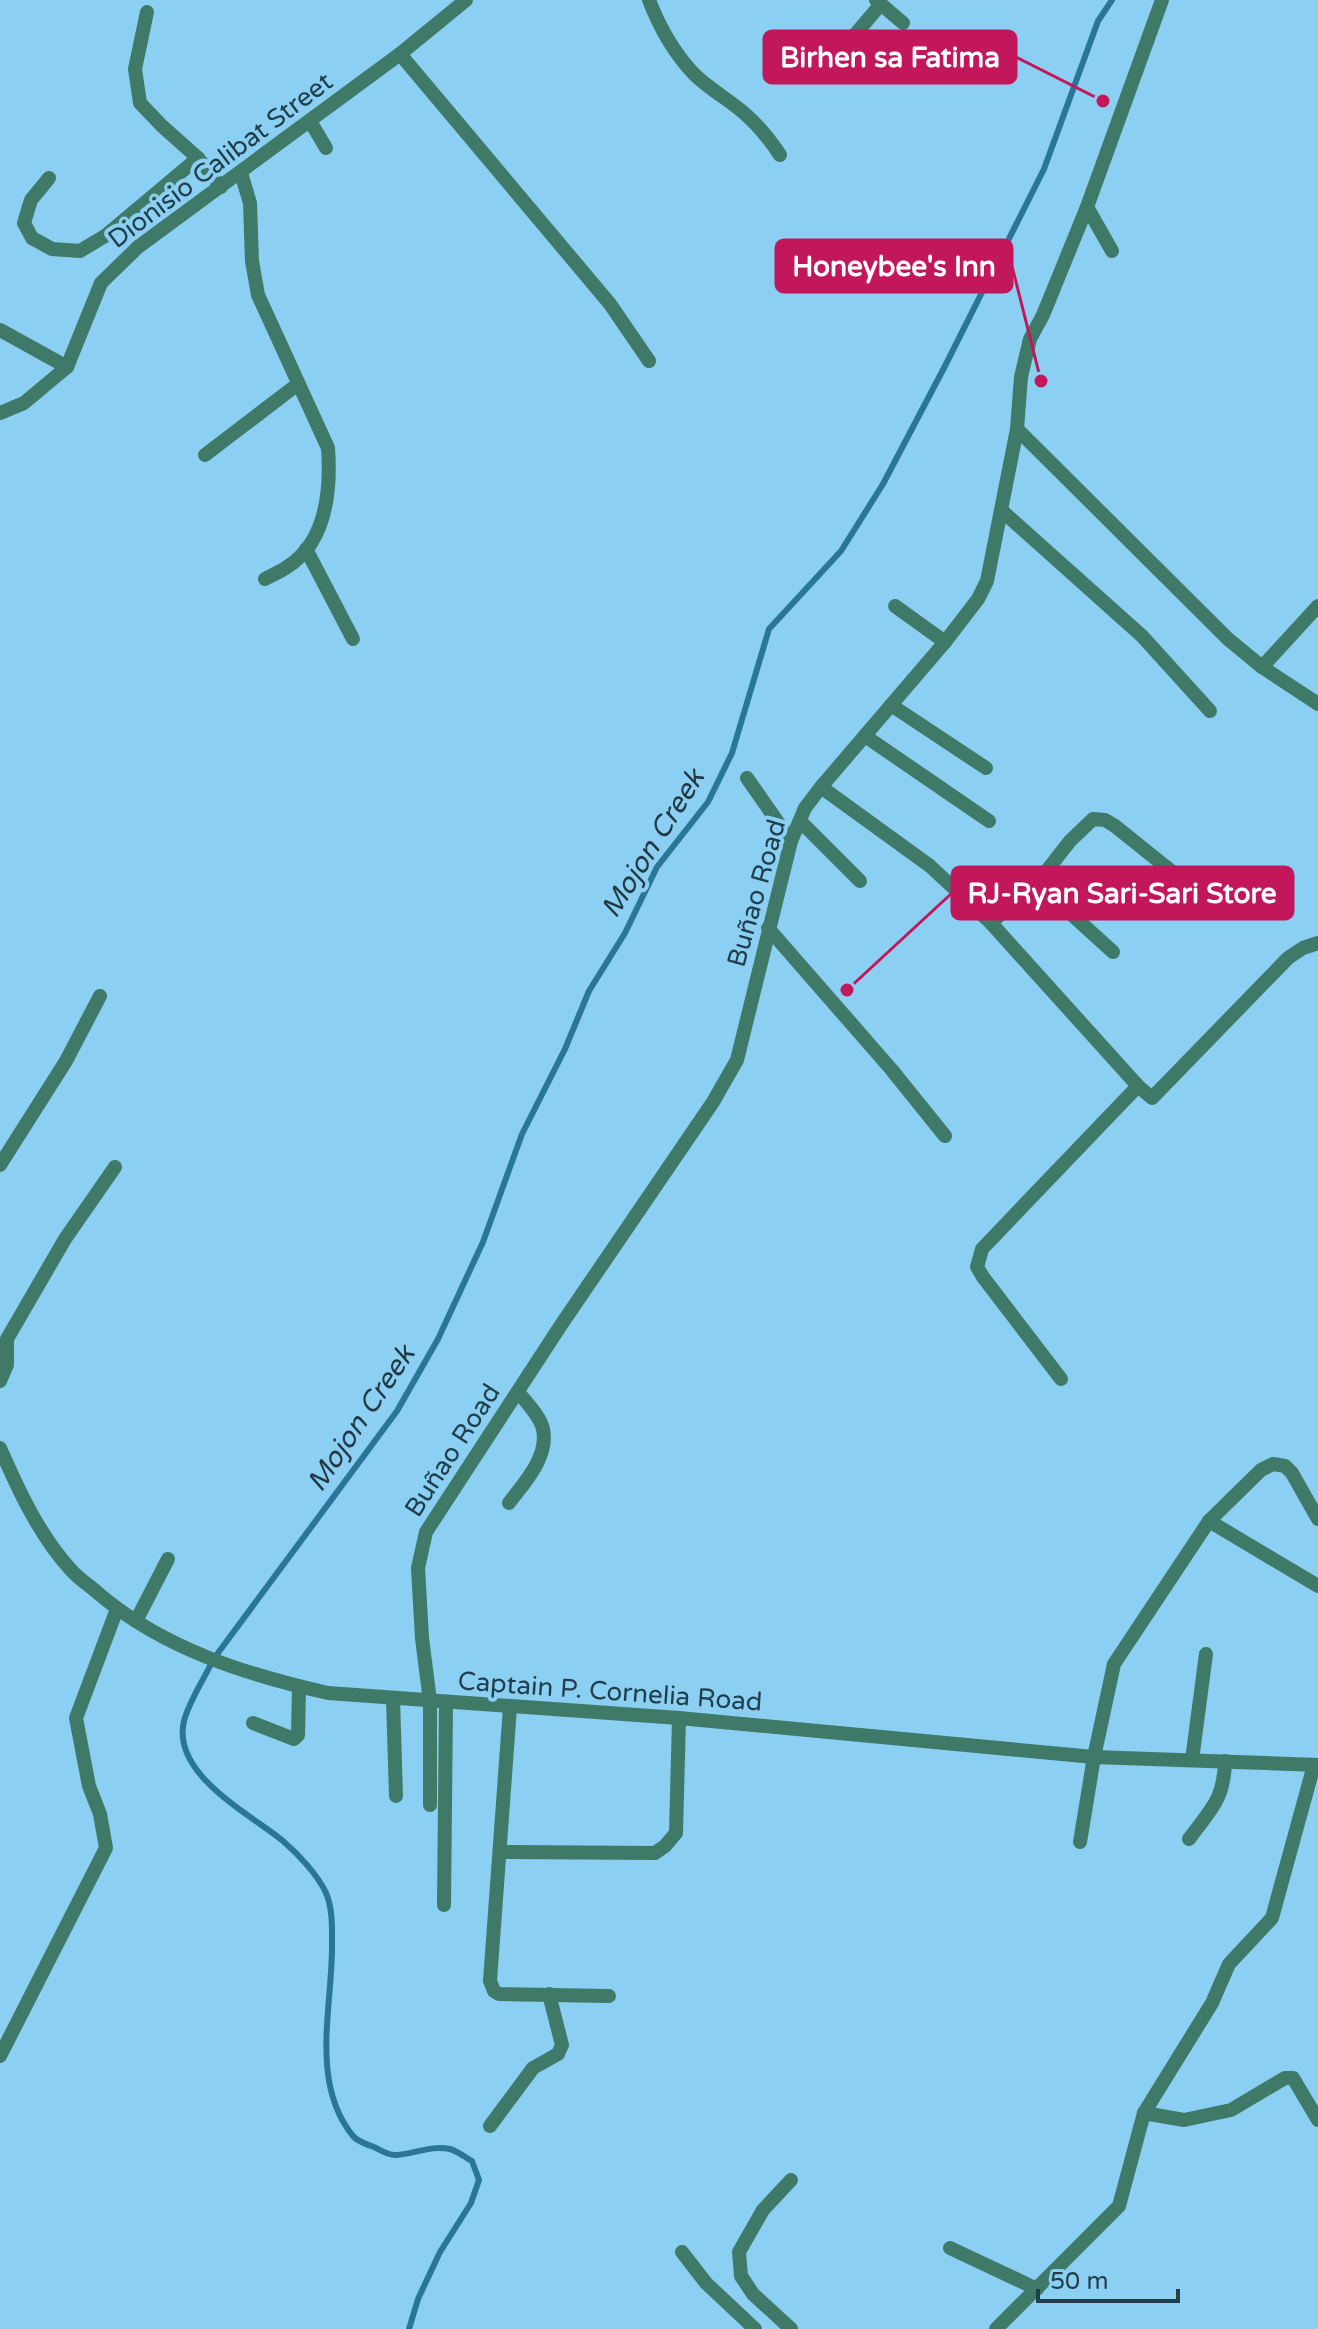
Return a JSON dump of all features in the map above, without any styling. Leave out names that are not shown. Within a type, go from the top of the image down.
[{"type":"street","name":"Dionisio Calibat Street","points":[[0,413],[24,403],[67,367],[101,283],[138,247],[400,54],[466,0]]},
{"type":"street","points":[[649,0],[656,18],[694,74],[742,111],[768,137],[780,155]]},
{"type":"street","name":"Buñao Road","points":[[430,1805],[430,1701],[418,1568],[426,1532],[713,1102],[737,1060],[791,841],[805,808],[945,642],[978,599],[987,581],[1017,429],[1021,377],[1030,339],[1043,315],[1087,207],[1162,0]]},
{"type":"street","points":[[853,37],[878,2],[903,23]]},
{"type":"street","points":[[147,12],[135,69],[140,103],[198,158],[221,187]]},
{"type":"street","points":[[400,54],[610,304],[649,361]]},
{"type":"street","points":[[310,121],[326,148]]},
{"type":"street","points":[[49,178],[31,200],[24,223],[32,238],[52,249],[80,251],[105,236],[198,158]]},
{"type":"street","points":[[241,173],[250,203],[252,261],[258,295],[328,448],[324,517],[306,549],[290,566],[265,579]]},
{"type":"street","points":[[1087,207],[1112,251]]},
{"type":"street","points":[[0,330],[67,367]]},
{"type":"street","points":[[205,455],[298,384]]},
{"type":"street","points":[[1017,429],[1228,639],[1262,667],[1318,704]]},
{"type":"street","points":[[1001,510],[1142,636],[1210,711]]},
{"type":"street","points":[[306,549],[353,639]]},
{"type":"street","points":[[895,606],[945,642]]},
{"type":"street","points":[[1262,667],[1318,606]]},
{"type":"street","points":[[891,705],[986,768]]},
{"type":"street","points":[[865,736],[989,821]]},
{"type":"street","points":[[747,778],[791,841]]},
{"type":"street","points":[[821,787],[930,866],[991,923],[1152,1098],[1288,958],[1318,943]]},
{"type":"street","points":[[991,923],[1036,882],[1093,819],[1105,820],[1115,826],[1176,875]]},
{"type":"street","points":[[800,821],[860,881]]},
{"type":"street","points":[[1036,882],[1113,952]]},
{"type":"street","points":[[768,928],[945,1136]]},
{"type":"street","points":[[0,1165],[66,1061],[100,996]]},
{"type":"street","points":[[1061,1379],[977,1267],[982,1249],[1138,1086]]},
{"type":"street","points":[[0,1381],[7,1365],[7,1339],[65,1239],[115,1167]]},
{"type":"street","points":[[509,1503],[539,1459],[543,1442],[543,1428],[538,1418],[518,1392]]},
{"type":"street","name":"Captain P. Cornelia Road","points":[[0,1448],[20,1493],[50,1544],[73,1572],[117,1609],[214,1661],[299,1687],[328,1693],[679,1718],[1094,1757],[1316,1765]]},
{"type":"street","points":[[1080,1842],[1114,1664],[1209,1521],[1261,1470],[1273,1464],[1285,1466],[1292,1473],[1318,1519]]},
{"type":"street","points":[[1209,1521],[1318,1586]]},
{"type":"street","points":[[136,1621],[168,1559]]},
{"type":"street","points":[[0,2056],[106,1848],[100,1814],[89,1786],[76,1718],[117,1609]]},
{"type":"street","points":[[1192,1760],[1206,1654]]},
{"type":"street","points":[[253,1723],[294,1739],[298,1735],[299,1687]]},
{"type":"street","points":[[393,1698],[396,1796]]},
{"type":"street","points":[[444,1905],[446,1702]]},
{"type":"street","points":[[510,1707],[491,1987],[499,1994],[609,1996]]},
{"type":"street","points":[[500,1852],[655,1853],[665,1846],[676,1833],[679,1718]]},
{"type":"street","points":[[1189,1839],[1221,1795],[1225,1784],[1225,1761]]},
{"type":"street","points":[[996,2329],[1119,2206],[1144,2113],[1212,2003],[1229,1964],[1272,1918],[1316,1765]]},
{"type":"street","points":[[490,2126],[533,2068],[558,2054],[562,2045],[549,1994]]},
{"type":"street","points":[[1144,2113],[1184,2120],[1231,2110],[1285,2078],[1293,2078],[1318,2120]]},
{"type":"street","points":[[791,2180],[763,2210],[739,2252],[741,2276],[753,2294],[791,2329]]},
{"type":"street","points":[[950,2248],[1037,2289]]},
{"type":"street","points":[[682,2252],[706,2283],[755,2329]]},
{"type":"waterway","name":"Mojon Creek","points":[[218,1653],[397,1411],[438,1339],[483,1242],[522,1134],[565,1049],[589,991],[625,933],[657,867],[708,802],[732,753],[769,629],[841,551],[883,484],[1044,169],[1098,21],[1112,0]]},
{"type":"waterway","name":"Mojon Creek","points":[[210,1666],[184,1721],[183,1740],[189,1758],[216,1791],[295,1852],[318,1879],[328,1899],[332,1947],[327,2069],[340,2115],[355,2138],[388,2154],[436,2148],[455,2151],[472,2161],[479,2180],[471,2203],[440,2252],[418,2299],[409,2329]]},
{"type":"place","name":"Birhen sa Fatima","points":[[1103,101]]},
{"type":"place","name":"Honeybee's Inn","points":[[1041,381]]},
{"type":"place","name":"RJ-Ryan Sari-Sari Store","points":[[847,990]]}]
